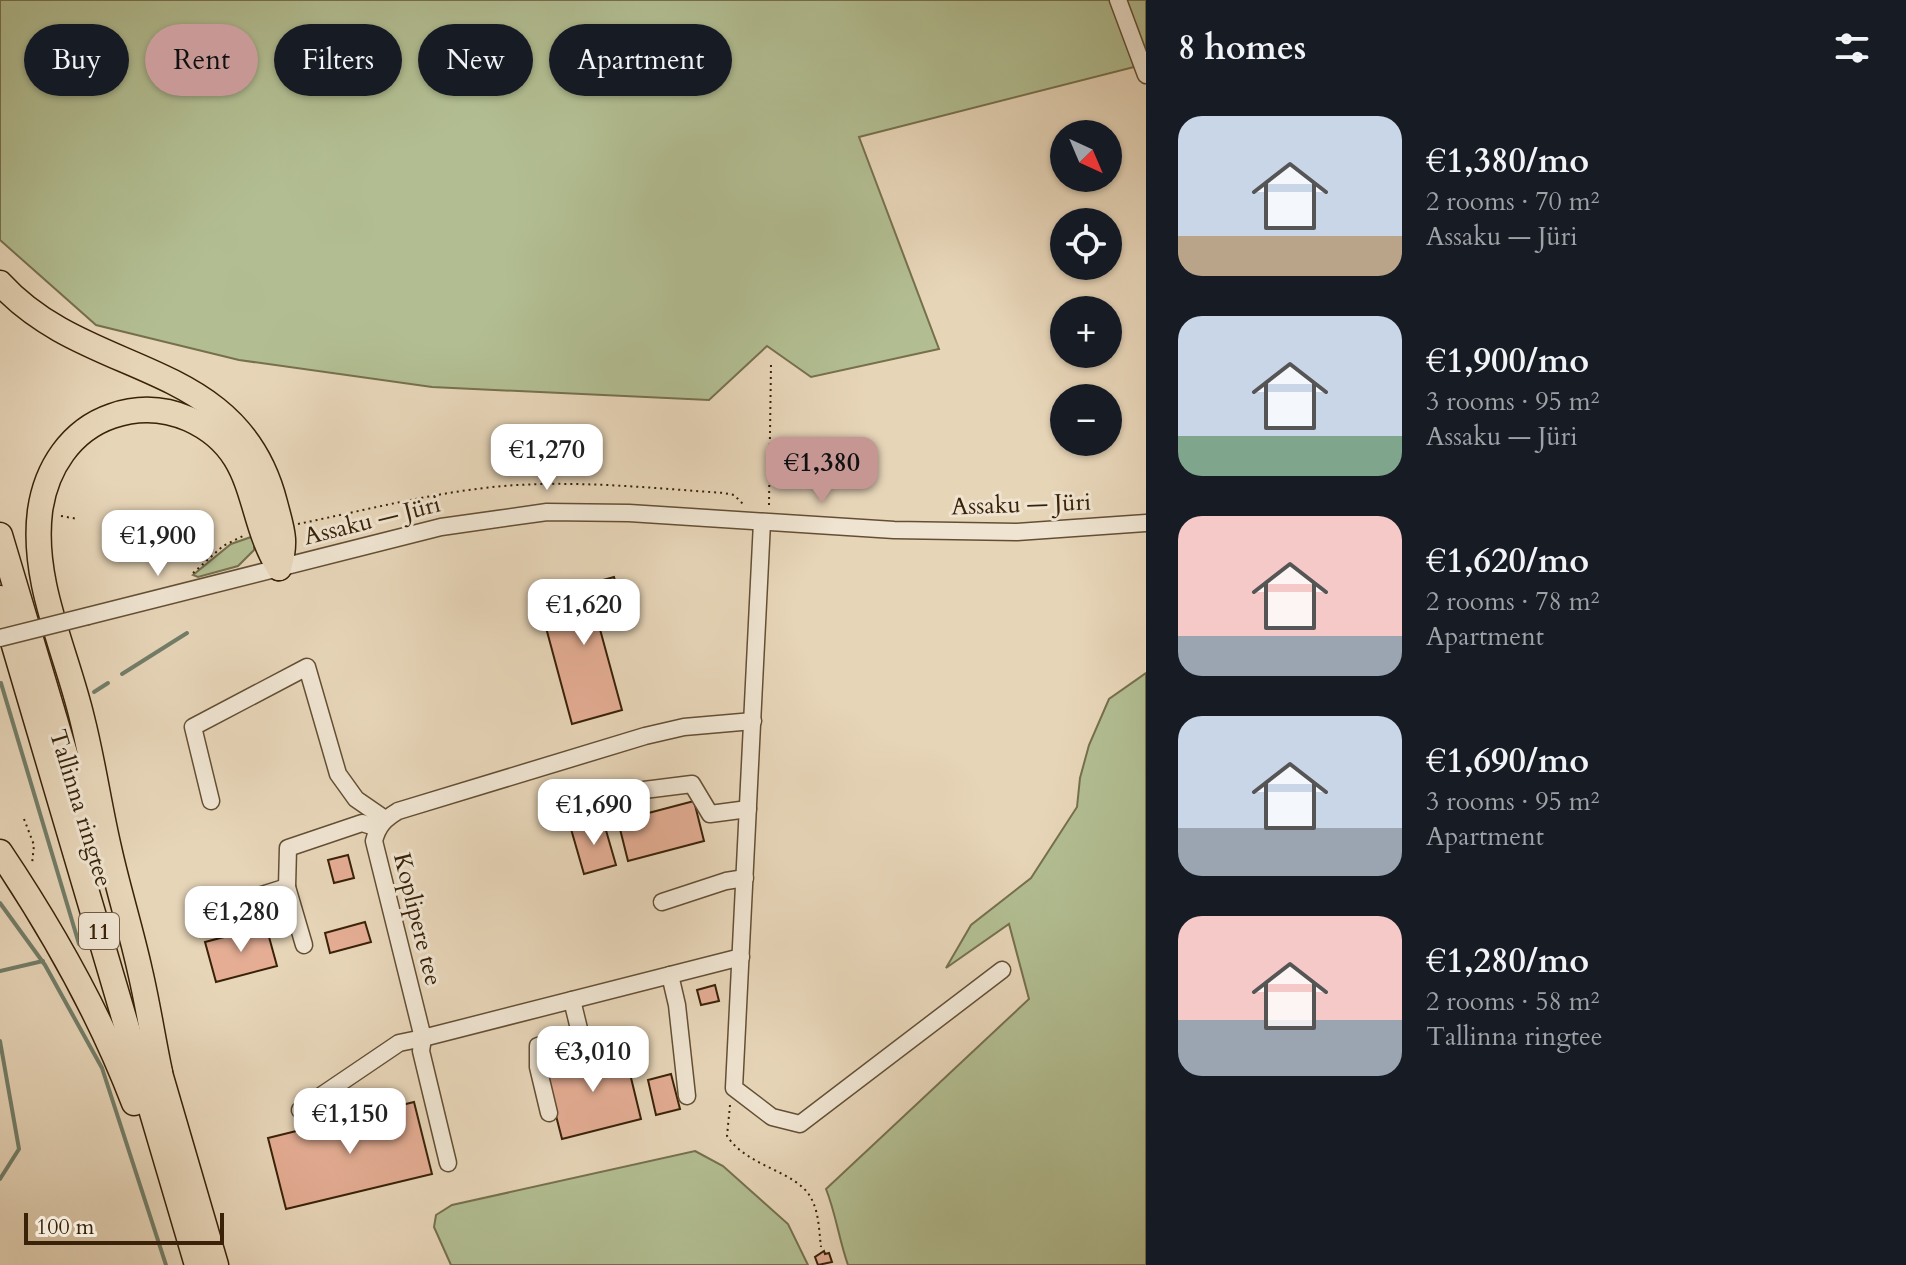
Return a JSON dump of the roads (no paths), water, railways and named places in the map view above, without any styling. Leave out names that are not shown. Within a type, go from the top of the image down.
[{"type":"highway","points":[[0,283],[20,302],[64,332],[95,350],[189,390],[230,419],[261,461],[270,484],[285,546],[279,568]]},
{"type":"highway","points":[[160,1072],[82,717],[45,592],[39,552],[40,512],[47,480],[62,453],[97,421],[125,411],[172,411],[199,424],[221,440],[239,462],[267,548],[279,568]]},
{"type":"highway","name":"Tallinna ringtee","points":[[0,535],[160,1072],[192,1214],[197,1265]]},
{"type":"highway","name":"Tallinna ringtee","points":[[0,598],[192,1214],[216,1265]]},
{"type":"highway","points":[[0,852],[94,1007],[113,1047],[146,1133],[187,1265]]},
{"type":"street","points":[[1118,0],[1146,75]]},
{"type":"street","name":"Assaku — Jüri","points":[[0,638],[441,527],[547,512],[629,513],[894,530],[1017,532],[1146,523]]},
{"type":"street","points":[[760,522],[734,1088],[772,1117],[800,1124],[1002,970]]},
{"type":"street","points":[[211,801],[193,727],[307,667],[338,774],[356,799],[381,824]]},
{"type":"street","points":[[304,945],[287,887],[288,848],[362,823],[381,824],[398,811],[645,736],[684,727],[753,721]]},
{"type":"street","points":[[644,790],[692,784],[710,814],[748,809]]},
{"type":"street","name":"Koplipere tee","points":[[381,824],[374,841],[423,1038],[421,1051],[448,1163]]},
{"type":"street","points":[[662,902],[745,878]]},
{"type":"street","points":[[217,909],[287,887]]},
{"type":"street","points":[[300,1110],[399,1043],[741,957]]},
{"type":"street","points":[[670,975],[677,1005],[687,1096]]},
{"type":"street","points":[[549,1113],[538,1067],[538,1046],[580,1033],[572,1000]]},
{"type":"waterway","points":[[122,674],[187,633]]},
{"type":"waterway","points":[[1,683],[79,944]]},
{"type":"waterway","points":[[94,692],[108,683]]},
{"type":"waterway","points":[[0,903],[45,965],[102,1068],[166,1265]]},
{"type":"waterway","points":[[0,971],[43,961]]},
{"type":"waterway","points":[[0,1041],[19,1149],[0,1179]]}]
